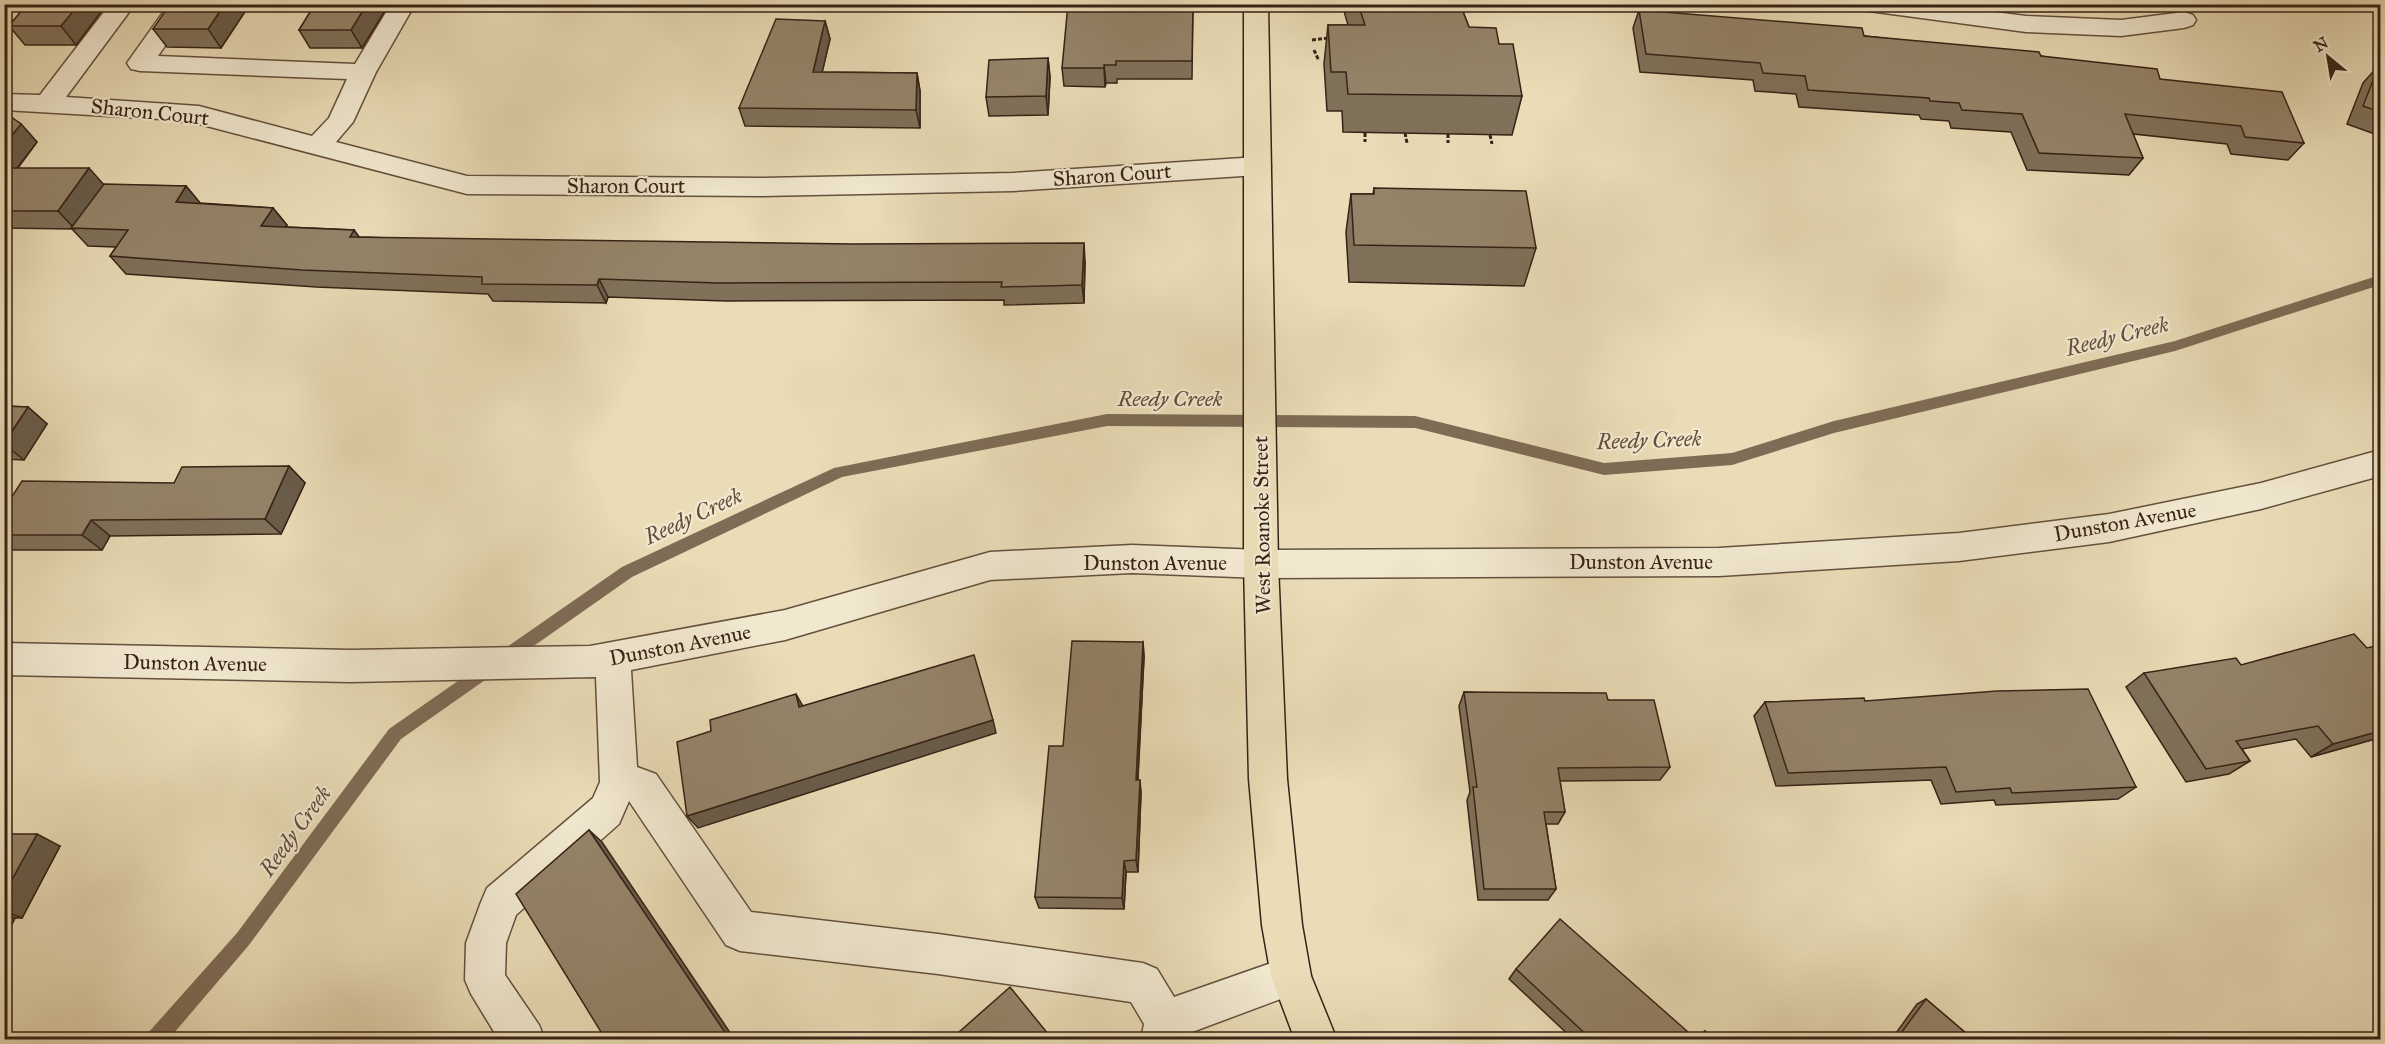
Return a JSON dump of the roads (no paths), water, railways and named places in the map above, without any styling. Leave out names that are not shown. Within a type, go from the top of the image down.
[{"type":"main road","name":"West Roanoke Street","points":[[1256,4],[1261,550],[1268,779],[1282,925],[1291,976],[1316,1040]]},
{"type":"street","points":[[48,103],[123,4]]},
{"type":"street","points":[[182,4],[141,63],[363,72]]},
{"type":"street","points":[[317,146],[340,122],[363,72],[403,4]]},
{"type":"street","points":[[1869,4],[2026,24],[2121,28],[2184,20],[2161,4]]},
{"type":"street","name":"Sharon Court","points":[[4,102],[48,103],[199,115],[466,186],[762,187],[1013,182],[1258,166]]},
{"type":"street","name":"Dunston Avenue","points":[[4,659],[350,666],[601,660],[785,625],[990,566],[1261,550],[1719,562],[1959,546],[2109,528],[2261,496],[2380,463]]},
{"type":"street","points":[[524,1040],[485,980],[486,943],[501,902],[606,811],[619,782],[601,660]]},
{"type":"street","points":[[619,782],[643,786],[740,931],[938,954],[1143,983],[1164,1030],[1291,976]]},
{"type":"waterway","name":"Reedy Creek","points":[[155,1040],[243,939],[395,734],[627,572],[839,472],[1107,420],[1415,422],[1604,469],[1732,459],[1834,427],[2175,346],[2380,280]]}]
